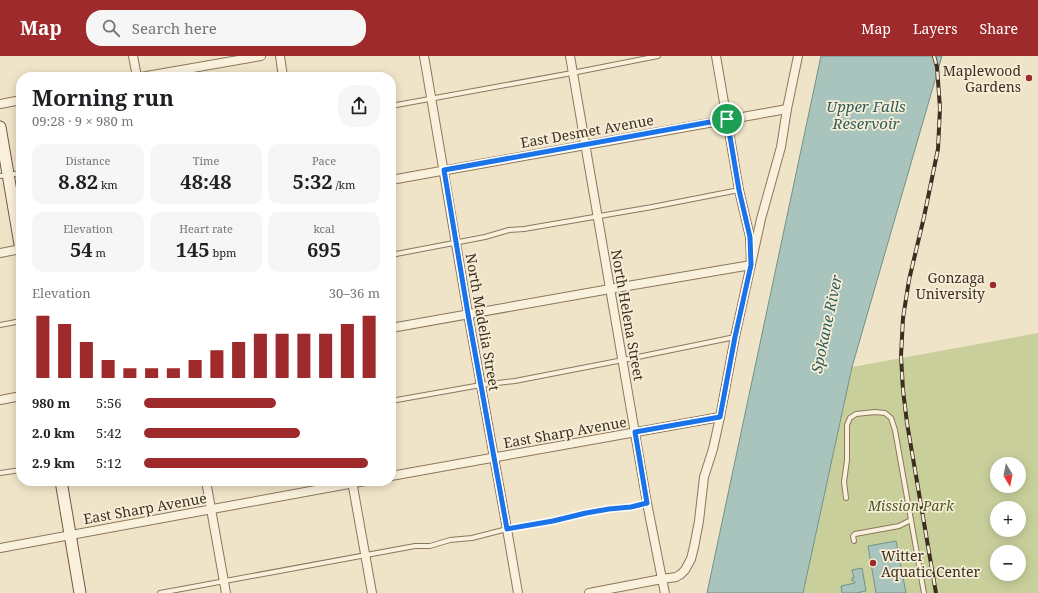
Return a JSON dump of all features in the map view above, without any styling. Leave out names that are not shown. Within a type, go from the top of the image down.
[{"type":"main road","points":[[0,127],[4,176],[16,228]]},
{"type":"main road","points":[[62,486],[80,593]]},
{"type":"street","points":[[133,56],[136,72]]},
{"type":"street","points":[[170,72],[261,56]]},
{"type":"street","points":[[280,56],[282,72]]},
{"type":"street","name":"North Madelia Street","points":[[424,56],[518,593]]},
{"type":"street","name":"North Helena Street","points":[[570,56],[647,503],[665,593]]},
{"type":"street","points":[[716,56],[739,190],[750,237],[751,265]]},
{"type":"street","points":[[589,593],[676,577],[685,570],[691,559],[699,521],[704,477],[713,449],[735,337],[761,219],[781,147],[798,56]]},
{"type":"street","points":[[0,104],[16,101]]},
{"type":"street","name":"East Desmet Avenue","points":[[396,179],[787,109]]},
{"type":"street","points":[[0,252],[16,250]]},
{"type":"street","points":[[396,327],[751,265]]},
{"type":"street","points":[[0,400],[16,397]]},
{"type":"street","name":"East Sharp Avenue","points":[[396,475],[720,417]]},
{"type":"street","points":[[207,486],[226,593]]},
{"type":"street","name":"East Sharp Avenue","points":[[0,548],[332,486]]},
{"type":"street","points":[[354,486],[372,593]]},
{"type":"lane","points":[[396,105],[658,56]]},
{"type":"lane","points":[[4,176],[16,174]]},
{"type":"lane","points":[[396,254],[485,237],[509,230],[524,229],[739,190]]},
{"type":"lane","points":[[0,325],[16,322]]},
{"type":"lane","points":[[396,400],[623,360],[735,337]]},
{"type":"lane","points":[[846,498],[844,482],[847,460],[847,426],[850,418],[856,414],[875,412],[885,413],[891,418],[895,430],[924,593]]},
{"type":"lane","points":[[0,473],[16,471]]},
{"type":"lane","points":[[160,593],[415,546],[430,546],[450,540],[472,538],[507,529],[647,503]]},
{"type":"lane","points":[[854,541],[853,536],[855,534],[899,526],[911,520]]},
{"type":"green space","name":"Mission Park","points":[[1038,333],[1038,593],[803,593],[852,367]]},
{"type":"water","name":"Upper Falls Reservoir","points":[[821,56],[942,56],[852,367],[803,593],[707,593]]},
{"type":"water","points":[[896,541],[906,593],[876,593],[868,546]]},
{"type":"water","points":[[862,568],[866,591],[842,593],[841,586],[855,583],[852,581],[852,578],[854,578],[852,570]]},
{"type":"railway","points":[[934,56],[937,67],[940,108],[938,149],[909,280],[903,318],[901,356],[907,423],[936,593]]},
{"type":"place","name":"Maplewood Gardens","points":[[1029,78]]},
{"type":"place","name":"Gonzaga University","points":[[993,285]]},
{"type":"place","name":"Witter Aquatic Center","points":[[873,563]]},
{"type":"route","points":[[727,119],[739,190],[750,237],[751,265],[735,337],[720,417],[635,432],[647,503],[631,507],[586,513],[553,521],[507,529],[468,314],[444,170],[727,119]]},
{"type":"water label","name":"Spokane River","points":[[826,324]]}]
